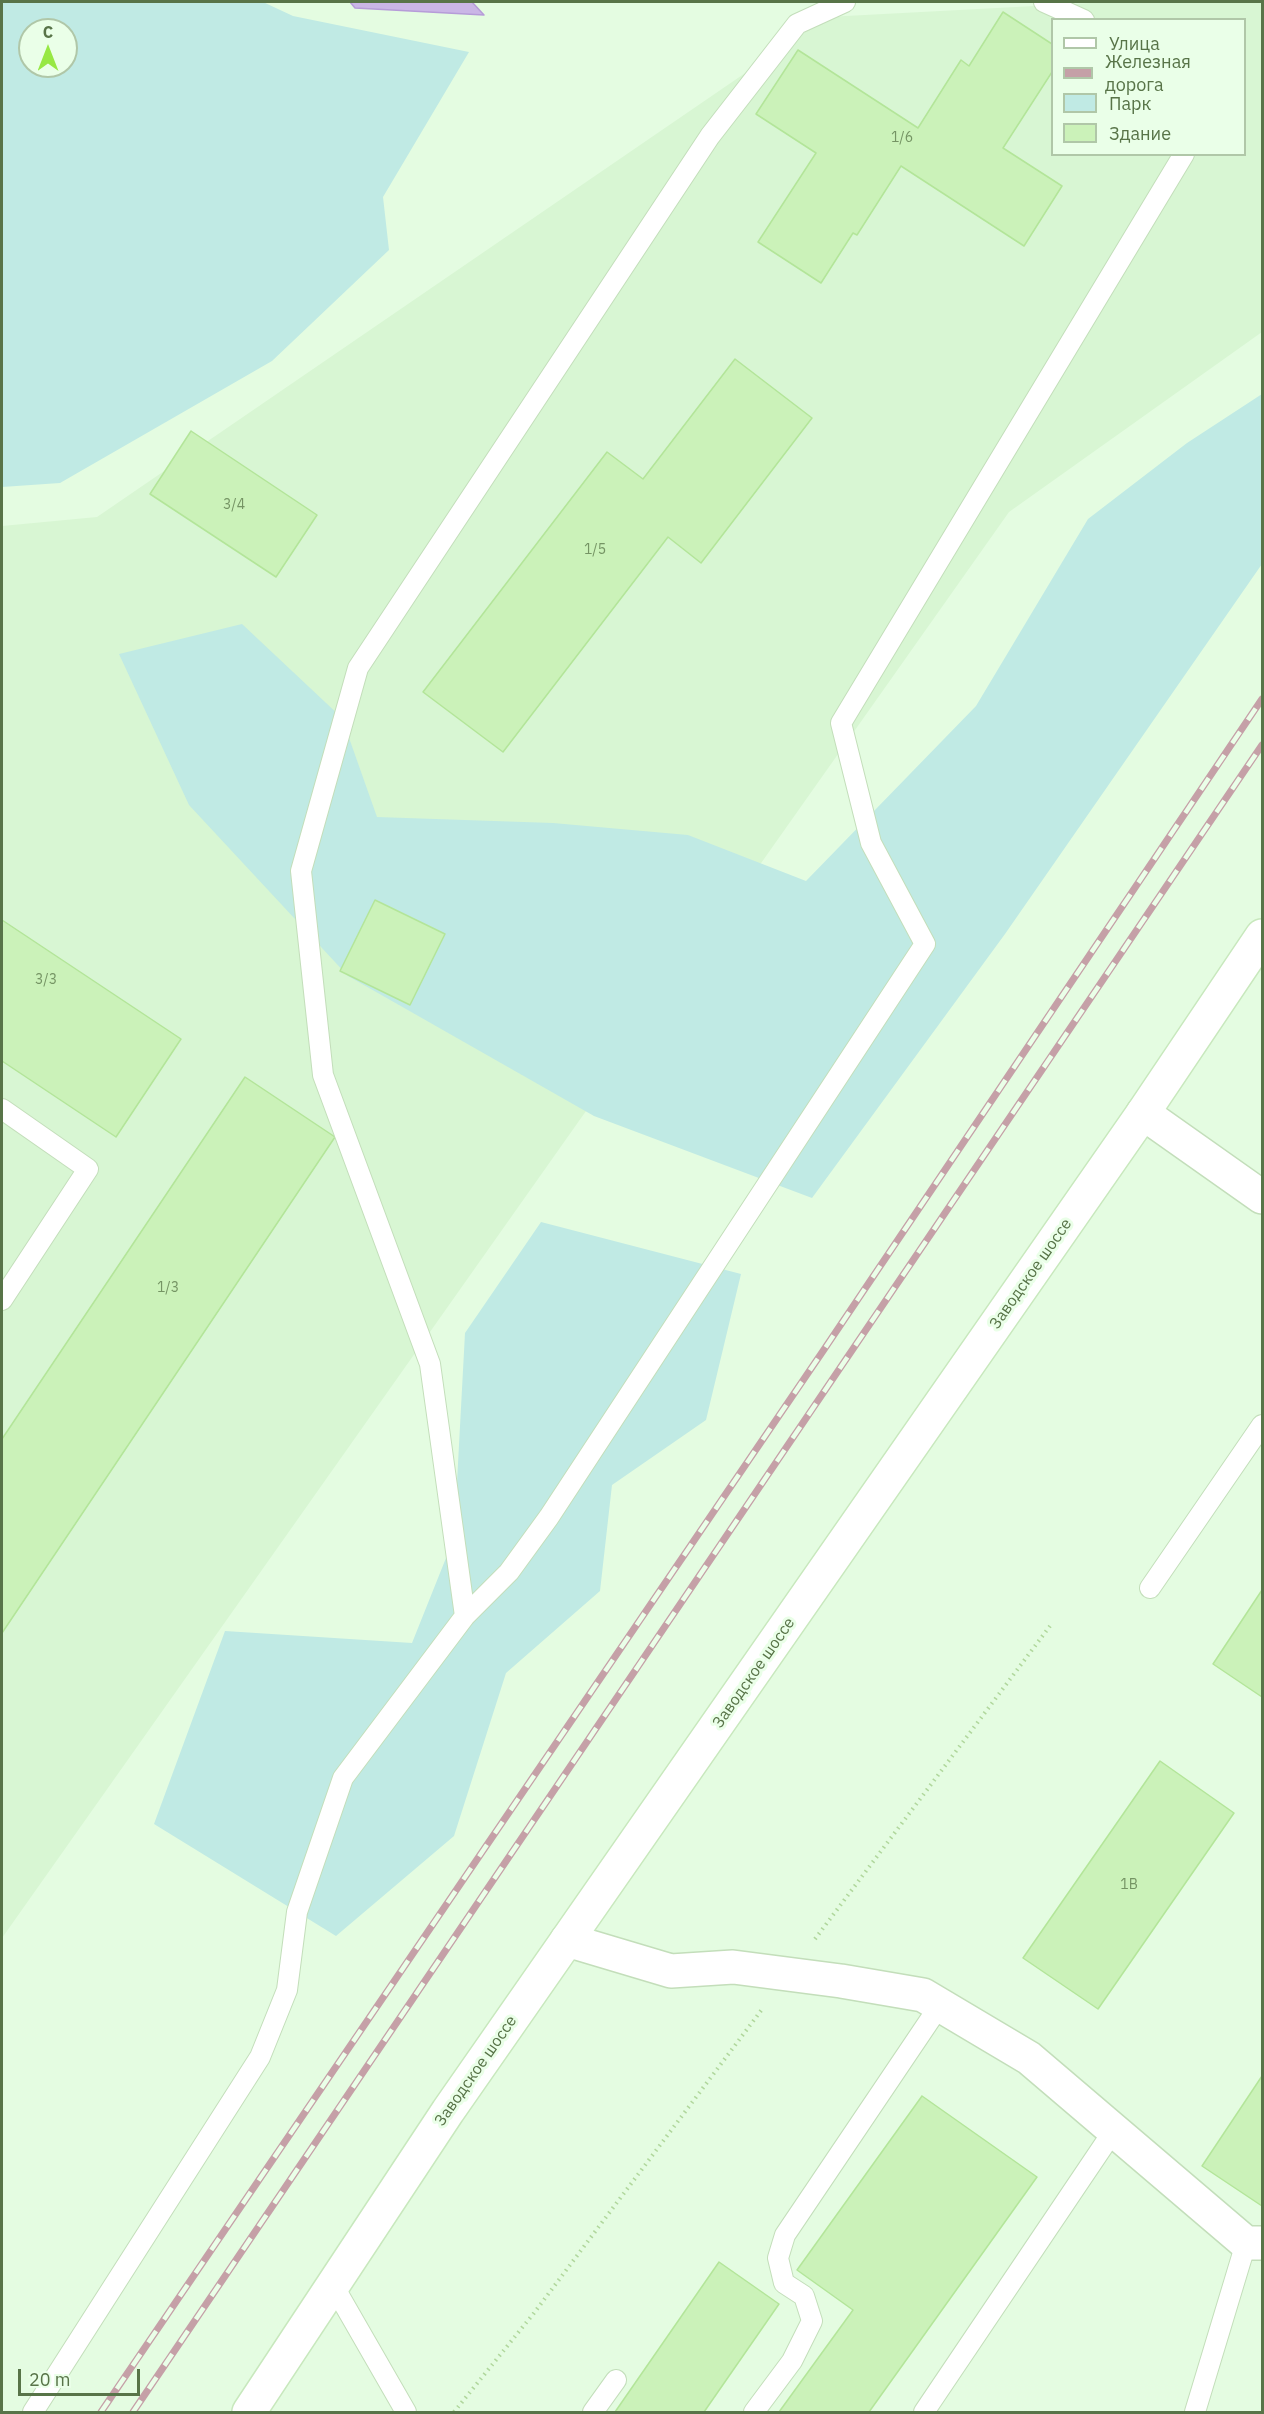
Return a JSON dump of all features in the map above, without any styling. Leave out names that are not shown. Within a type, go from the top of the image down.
[{"type":"main road","name":"Заводское шоссе","points":[[249,2412],[448,2111],[1143,1113],[1263,936]]},
{"type":"main road","points":[[1143,1113],[1263,1197]]},
{"type":"main road","points":[[567,1940],[671,1971],[733,1967],[923,1995],[1029,2058],[1254,2243]]},
{"type":"lane","points":[[465,1616],[430,1364],[322,1075],[300,871],[358,668],[710,136],[797,24],[845,2]]},
{"type":"lane","points":[[1044,2],[1080,18]]},
{"type":"lane","points":[[33,2412],[260,2057],[287,1990],[297,1912],[343,1778],[465,1616],[509,1572],[549,1517],[925,944],[871,843],[841,723],[1183,156]]},
{"type":"lane","points":[[2,1109],[88,1169],[2,1300]]},
{"type":"lane","points":[[1150,1588],[1263,1425]]},
{"type":"lane","points":[[754,2412],[792,2361],[812,2321],[804,2296],[784,2283],[778,2258],[785,2235],[940,2005]]},
{"type":"lane","points":[[924,2412],[1114,2130]]},
{"type":"lane","points":[[1195,2412],[1254,2243]]},
{"type":"lane","points":[[333,2285],[406,2412]]},
{"type":"lane","points":[[593,2412],[616,2380]]},
{"type":"path","points":[[454,2412],[534,2313],[1050,1626]]},
{"type":"shaded area","points":[[350,2],[472,2],[484,15],[355,8]]},
{"type":"shaded area","points":[[1110,2],[1262,2],[1262,332],[1009,512],[2,1938],[2,526],[97,517],[827,17]]},
{"type":"green space","points":[[2,2],[263,2],[293,16],[469,52],[383,197],[389,250],[272,361],[60,483],[2,487]]},
{"type":"green space","points":[[1262,394],[1262,564],[1005,934],[812,1198],[594,1116],[348,976],[189,805],[119,654],[242,624],[342,718],[377,817],[553,823],[688,835],[806,881],[976,706],[1088,519],[1187,443]]},
{"type":"green space","points":[[541,1222],[741,1274],[706,1420],[612,1485],[600,1591],[506,1673],[454,1836],[336,1936],[154,1824],[225,1631],[412,1643],[454,1538],[465,1333]]},
{"type":"building","points":[[1003,12],[1051,43],[1051,74],[1003,148],[1062,186],[1024,246],[901,166],[857,235],[853,233],[821,283],[758,242],[816,153],[756,114],[798,50],[918,128],[961,60],[969,66]]},
{"type":"building","points":[[735,359],[812,418],[701,563],[668,537],[503,752],[423,692],[607,452],[643,479]]},
{"type":"building","points":[[191,431],[317,515],[276,577],[150,494]]},
{"type":"building","points":[[375,900],[445,934],[410,1005],[340,971]]},
{"type":"building","points":[[2,920],[181,1039],[116,1137],[2,1061]]},
{"type":"building","points":[[245,1077],[335,1137],[2,1633],[2,1439]]},
{"type":"building","points":[[1262,1590],[1262,1697],[1213,1664]]},
{"type":"building","points":[[1160,1761],[1234,1813],[1098,2009],[1023,1958]]},
{"type":"building","points":[[1262,2076],[1262,2206],[1202,2166]]},
{"type":"building","points":[[922,2096],[1037,2177],[869,2412],[779,2412],[853,2310],[797,2270]]},
{"type":"building","points":[[719,2262],[779,2304],[704,2412],[615,2412]]},
{"type":"railway","points":[[101,2412],[823,1351],[1262,699]]},
{"type":"railway","points":[[133,2412],[1262,745]]}]
